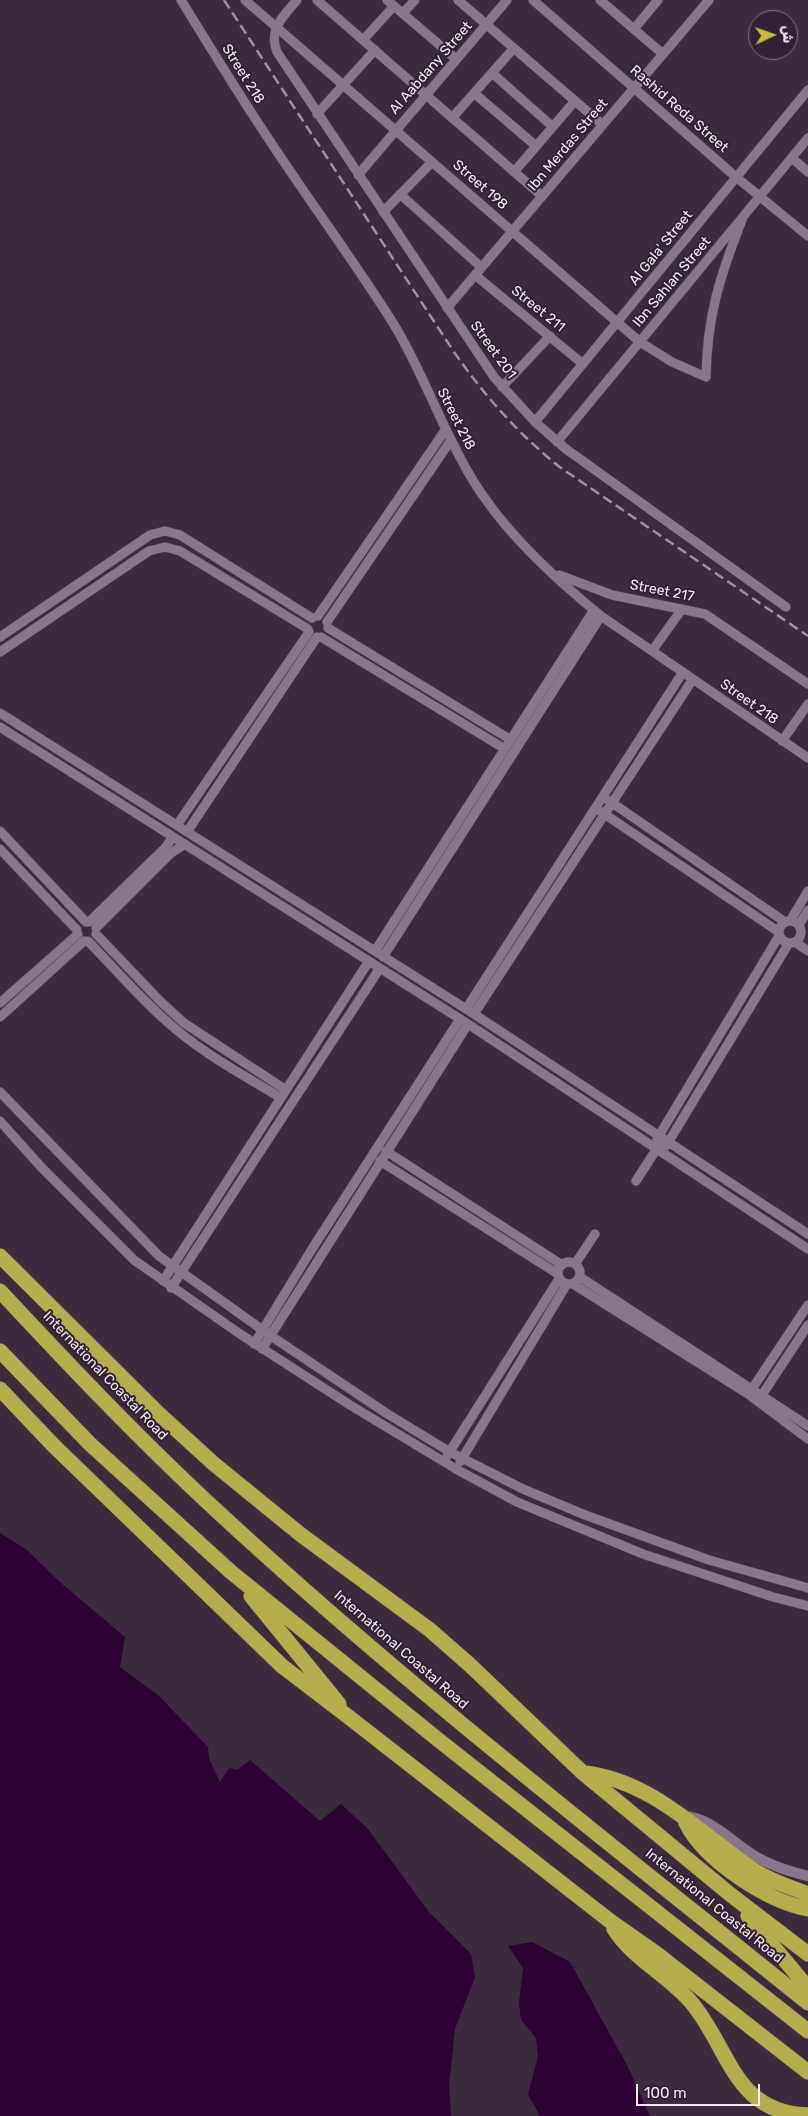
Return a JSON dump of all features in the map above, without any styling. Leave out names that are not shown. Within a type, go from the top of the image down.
[{"type":"highway","name":"International Coastal Road","points":[[0,1256],[138,1394],[214,1464],[300,1534],[430,1630],[471,1666],[584,1773],[731,1895],[808,1954]]},
{"type":"highway","name":"International Coastal Road","points":[[0,1291],[89,1386],[216,1511],[439,1706],[808,2003]]},
{"type":"highway","points":[[0,1351],[90,1444],[231,1572],[441,1742],[808,2031]]},
{"type":"highway","points":[[0,1389],[54,1446],[255,1641],[304,1685],[350,1718],[610,1921],[657,1954],[808,2072]]},
{"type":"highway","points":[[231,1572],[350,1718]]},
{"type":"highway","points":[[584,1773],[608,1777],[626,1784],[682,1816],[754,1870],[808,1894]]},
{"type":"highway","points":[[682,1816],[699,1844],[753,1887],[774,1899],[808,1909]]},
{"type":"highway","points":[[731,1895],[808,1988]]},
{"type":"highway","points":[[610,1921],[629,1949],[684,1995],[696,2009],[715,2036],[735,2075],[745,2088],[770,2106],[785,2112],[808,2115]]},
{"type":"street","name":"Street 218","points":[[181,0],[268,139],[394,325],[451,440],[469,473],[493,509],[531,551],[597,613],[808,758]]},
{"type":"street","name":"Street 198","points":[[245,0],[640,342],[666,359],[706,377],[708,336],[715,296],[727,257],[742,220]]},
{"type":"street","points":[[276,26],[297,0]]},
{"type":"street","points":[[317,0],[542,196]]},
{"type":"street","points":[[403,13],[414,0]]},
{"type":"street","points":[[458,0],[603,125]]},
{"type":"street","name":"Al Aabdany Street","points":[[358,175],[507,0]]},
{"type":"street","name":"Rashid Reda Street","points":[[533,0],[736,177],[808,236]]},
{"type":"street","points":[[634,29],[658,0]]},
{"type":"street","name":"Ibn Merdas Street","points":[[447,308],[709,0]]},
{"type":"street","points":[[604,1],[663,54]]},
{"type":"street","points":[[363,40],[390,3],[456,59]]},
{"type":"street","name":"Street 201","points":[[276,26],[274,39],[277,52],[447,308],[502,387],[556,442],[786,607]]},
{"type":"street","points":[[452,118],[514,48]]},
{"type":"street","points":[[317,114],[375,50]]},
{"type":"street","points":[[492,73],[553,127]]},
{"type":"street","name":"Al Gala' Street","points":[[535,422],[808,90]]},
{"type":"street","points":[[474,93],[536,146]]},
{"type":"street","points":[[514,172],[575,101]]},
{"type":"street","name":"Ibn Sahlan Street","points":[[556,442],[742,220],[808,138]]},
{"type":"street","points":[[792,158],[808,172]]},
{"type":"street","points":[[383,212],[432,162]]},
{"type":"street","points":[[400,194],[481,267]]},
{"type":"street","name":"Street 211","points":[[475,275],[583,364]]},
{"type":"street","points":[[502,387],[550,336]]},
{"type":"street","points":[[177,825],[308,630],[309,621],[315,617],[446,429]]},
{"type":"street","points":[[188,832],[319,637],[326,634],[328,625],[451,440]]},
{"type":"street","points":[[0,637],[150,535],[165,531],[180,535],[511,740]]},
{"type":"street","points":[[0,652],[150,551],[165,547],[180,551],[505,749]]},
{"type":"street","name":"Street 217","points":[[554,573],[612,595],[705,614],[808,684]]},
{"type":"street","points":[[652,650],[682,609]]},
{"type":"street","points":[[375,951],[473,807],[597,613]]},
{"type":"street","points":[[470,1012],[563,858],[682,672]]},
{"type":"street","points":[[470,1012],[572,865],[693,679]]},
{"type":"street","points":[[782,741],[808,704]]},
{"type":"street","points":[[0,713],[470,1012],[808,1234]]},
{"type":"street","points":[[384,957],[473,807],[505,749],[533,714]]},
{"type":"street","points":[[0,727],[464,1021],[808,1250]]},
{"type":"street","points":[[602,797],[803,931]]},
{"type":"street","points":[[139,815],[148,807]]},
{"type":"street","points":[[595,808],[779,934],[783,941],[808,951]]},
{"type":"street","points":[[0,831],[160,1001],[184,1023],[203,1038],[286,1090]]},
{"type":"street","points":[[92,927],[173,837]]},
{"type":"street","points":[[0,1017],[82,936],[172,853],[185,844]]},
{"type":"street","points":[[0,848],[152,1008],[178,1031],[281,1098]]},
{"type":"street","points":[[563,858],[572,865]]},
{"type":"street","points":[[664,1138],[779,934],[781,926],[787,921],[808,891]]},
{"type":"street","points":[[636,1181],[792,943],[799,938],[803,931],[808,910]]},
{"type":"street","points":[[82,936],[80,925],[92,927]]},
{"type":"street","points":[[0,1003],[82,936]]},
{"type":"street","points":[[163,1281],[369,961]]},
{"type":"street","points":[[171,1288],[380,968]]},
{"type":"street","points":[[262,1349],[380,1161],[464,1021]]},
{"type":"street","points":[[254,1344],[312,1249],[464,1021]]},
{"type":"street","points":[[0,1092],[146,1245],[172,1267],[386,1413],[450,1452],[523,1489],[585,1515],[701,1557],[808,1588]]},
{"type":"street","points":[[0,1121],[42,1168],[134,1260],[171,1288],[254,1344],[456,1469],[517,1502],[579,1529],[652,1557],[773,1598],[808,1606]]},
{"type":"street","points":[[386,1151],[562,1265]]},
{"type":"street","points":[[380,1161],[558,1276],[573,1282],[808,1426]]},
{"type":"street","points":[[575,1264],[595,1234]]},
{"type":"street","points":[[444,1461],[558,1276],[562,1265],[570,1262],[575,1264],[580,1269],[573,1282],[456,1469]]},
{"type":"street","points":[[750,1391],[808,1304]]},
{"type":"street","points":[[760,1398],[808,1324]]},
{"type":"street","points":[[760,1398],[808,1439]]},
{"type":"street","points":[[773,1598],[777,1580]]},
{"type":"street","points":[[682,1816],[703,1820],[750,1853],[770,1864],[808,1876]]},
{"type":"shaded area","points":[[0,1533],[27,1550],[61,1583],[125,1637],[120,1667],[159,1696],[208,1747],[209,1759],[220,1782],[229,1768],[237,1770],[250,1760],[320,1821],[341,1804],[368,1829],[429,1912],[471,1954],[475,1977],[455,2029],[449,2086],[451,2116],[0,2116]]},
{"type":"shaded area","points":[[532,1942],[570,1962],[628,2067],[650,2116],[540,2116],[528,2094],[538,2056],[536,2038],[521,2020],[519,2003],[523,1968],[508,1946]]},
{"type":"railway","points":[[224,0],[454,352],[477,384],[503,414],[561,468],[808,636]]}]
